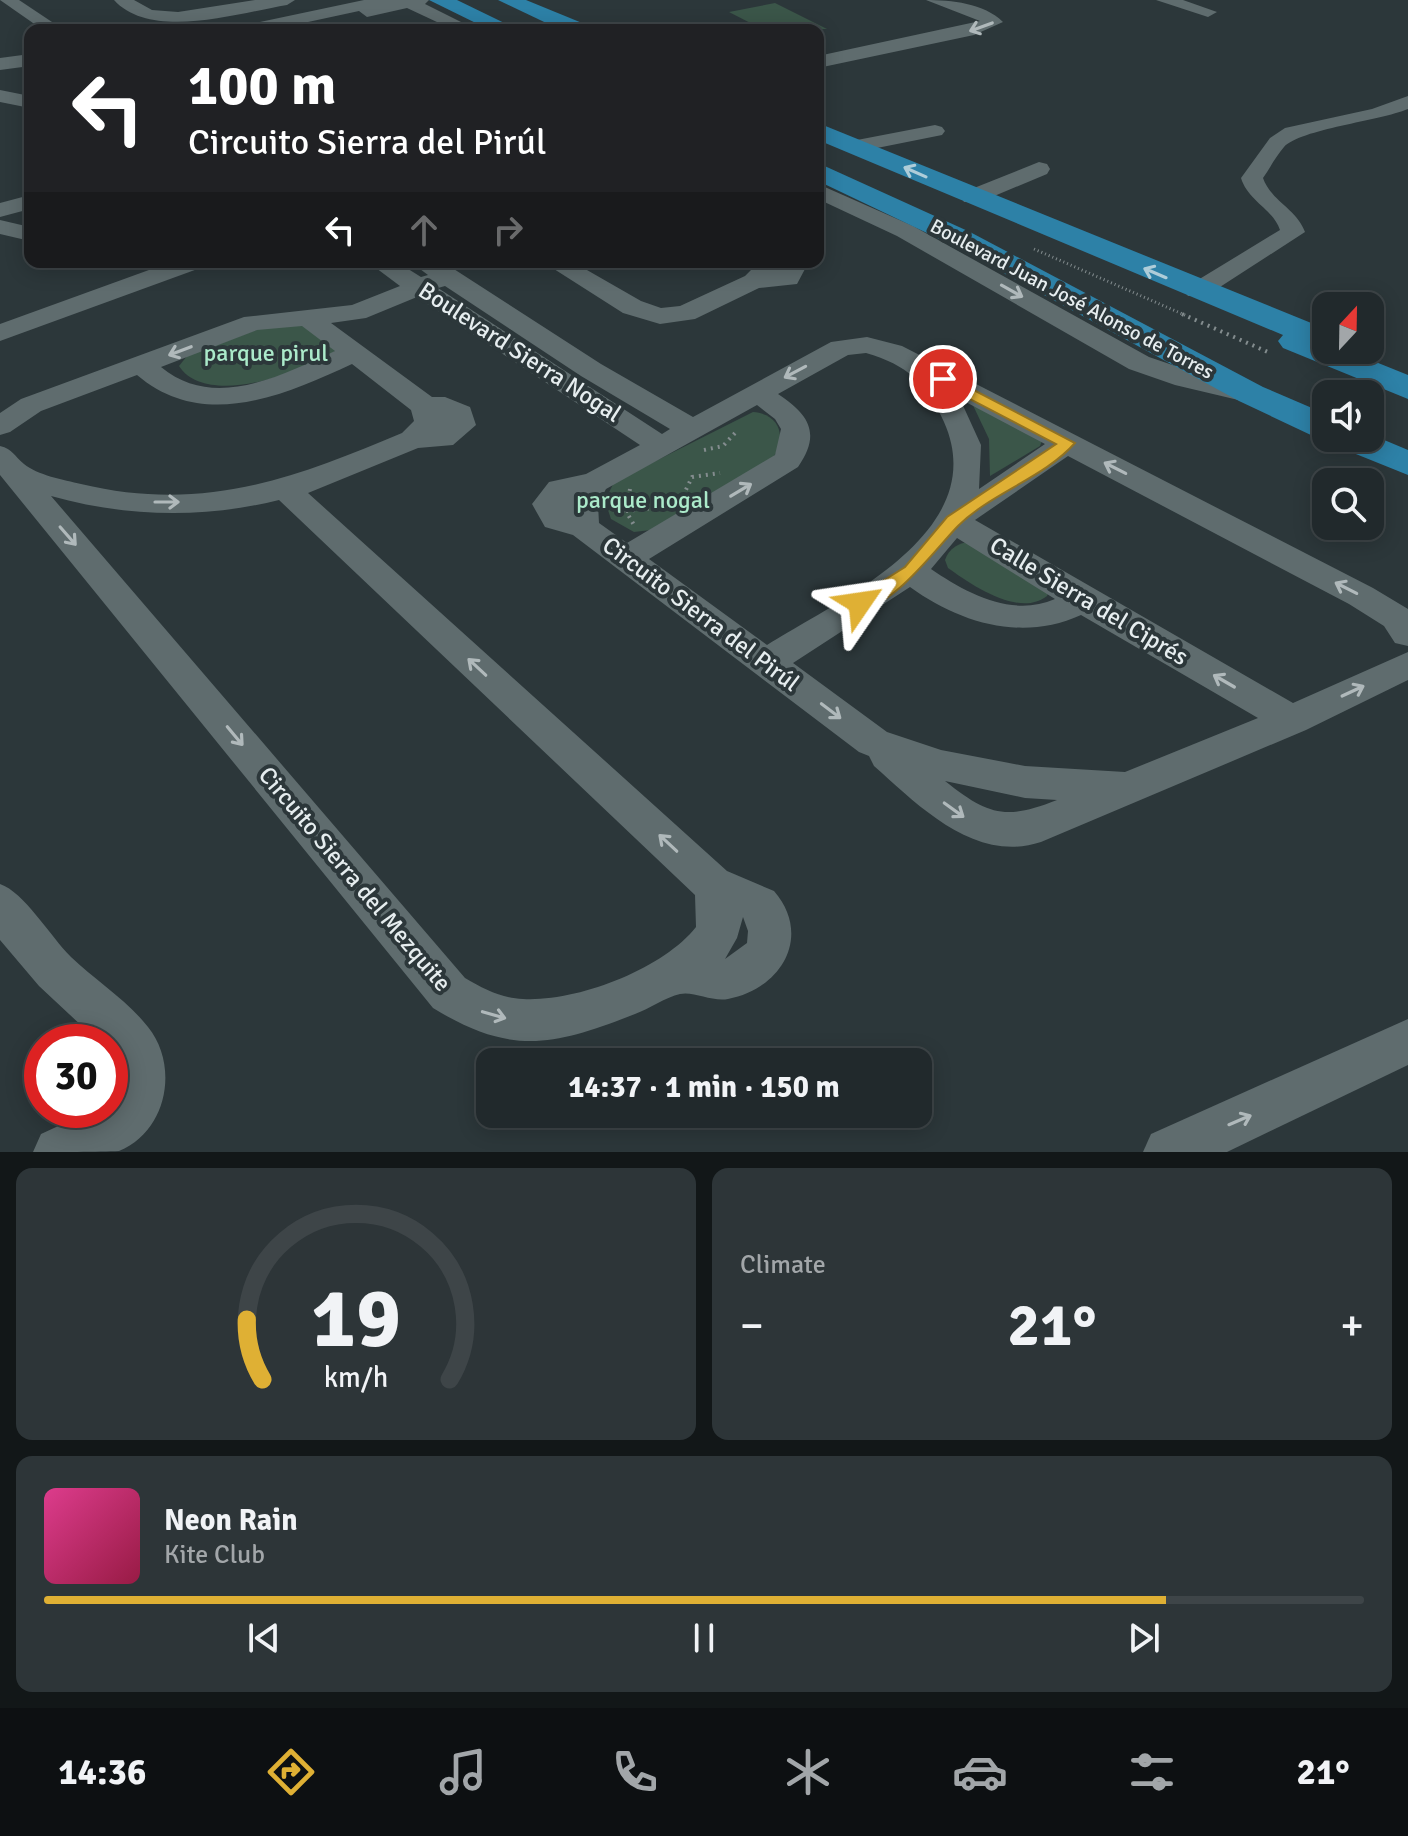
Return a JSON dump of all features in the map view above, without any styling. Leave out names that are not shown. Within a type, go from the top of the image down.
[{"type":"main road","points":[[439,0],[495,24]]},
{"type":"main road","points":[[508,0],[564,24]]},
{"type":"main road","points":[[499,24],[494,17],[503,13],[537,13]]},
{"type":"main road","name":"Boulevard Juan José Alonso de Torres","points":[[824,133],[1212,297],[1312,336]]},
{"type":"main road","name":"Boulevard Juan José Alonso de Torres","points":[[824,174],[960,238],[1149,341],[1312,422]]},
{"type":"main road","points":[[1212,297],[1288,339],[1408,388]]},
{"type":"main road","points":[[1149,341],[1312,401]]},
{"type":"main road","points":[[1384,364],[1408,373]]},
{"type":"main road","points":[[1384,430],[1408,440]]},
{"type":"main road","points":[[1381,452],[1408,464]]},
{"type":"street","points":[[7,0],[45,24]]},
{"type":"street","points":[[122,0],[148,15],[166,16],[287,0]]},
{"type":"street","points":[[166,16],[230,0]]},
{"type":"street","points":[[274,24],[388,0]]},
{"type":"street","points":[[824,61],[974,30],[994,22],[982,15],[934,0]]},
{"type":"street","points":[[1164,0],[1208,12]]},
{"type":"street","points":[[310,24],[411,1],[456,24]]},
{"type":"street","points":[[0,14],[24,28]]},
{"type":"street","points":[[0,64],[24,61]]},
{"type":"street","points":[[0,71],[24,69]]},
{"type":"street","points":[[0,96],[24,99]]},
{"type":"street","points":[[1212,297],[1293,232],[1292,222],[1254,189],[1252,178],[1277,142],[1292,132],[1378,114],[1408,102]]},
{"type":"street","points":[[857,146],[935,131]]},
{"type":"street","points":[[972,197],[1039,169]]},
{"type":"street","points":[[824,194],[905,231],[1139,363],[1185,379],[1251,394]]},
{"type":"street","points":[[0,210],[24,204]]},
{"type":"street","points":[[0,227],[24,233]]},
{"type":"street","points":[[0,333],[178,268]]},
{"type":"street","name":"Boulevard Sierra Nogal","points":[[397,268],[439,283],[663,414],[693,426]]},
{"type":"street","points":[[565,268],[641,312],[641,326],[662,333],[685,327],[689,319],[686,313],[756,271],[788,279],[791,268]]},
{"type":"street","points":[[142,365],[163,385],[177,391],[222,398],[268,390],[331,332],[439,283]]},
{"type":"street","name":"Boulevard Sierra Nogal","points":[[439,283],[658,445]]},
{"type":"street","points":[[0,308],[100,298]]},
{"type":"street","points":[[0,410],[31,405],[253,323],[331,332],[425,406],[454,409],[460,413],[461,425],[442,439],[413,439],[285,489],[209,501],[132,502],[63,490],[2,453],[31,405]]},
{"type":"street","points":[[658,445],[841,348],[867,345],[905,359],[1361,596],[1404,625]]},
{"type":"street","points":[[905,359],[952,406],[965,433],[969,461],[966,490],[953,521]]},
{"type":"street","points":[[634,545],[787,461],[796,449],[799,433],[788,412],[757,393]]},
{"type":"street","points":[[766,663],[911,571],[953,521],[1067,443]]},
{"type":"street","name":"Circuito Sierra del Pirúl","points":[[658,445],[595,482],[560,489],[548,504],[556,520],[634,545],[766,663],[873,742],[962,816],[983,827],[1008,832],[1043,825],[1292,720]]},
{"type":"street","name":"Circuito Sierra del Mezquite","points":[[2,453],[449,993],[474,1009],[503,1018],[533,1021],[610,1004],[676,972],[702,955],[714,939],[721,902],[713,885],[285,489]]},
{"type":"street","name":"Calle Sierra del Ciprés","points":[[953,521],[1082,600],[1292,720]]},
{"type":"street","points":[[911,571],[962,605],[985,614],[1033,618],[1060,611],[1082,600]]},
{"type":"street","points":[[1292,720],[1408,665]]},
{"type":"street","points":[[2,912],[66,982],[132,1043],[141,1060],[142,1096],[136,1105],[99,1135],[59,1152]]},
{"type":"street","points":[[1169,1152],[1296,1096],[1408,1041]]},
{"type":"path","points":[[1023,244],[1277,356]]},
{"type":"path","points":[[626,511],[675,504],[692,477],[732,473]]},
{"type":"path","points":[[631,480],[626,511],[632,523],[634,545]]},
{"type":"green space","points":[[775,3],[817,24],[752,24],[729,12]]},
{"type":"green space","name":"parque pirul","points":[[298,319],[337,348],[334,352],[278,377],[231,386],[192,378],[179,366],[187,356],[280,321]]},
{"type":"green space","points":[[970,399],[1042,441],[1040,446],[990,476],[989,439]]},
{"type":"green space","name":"parque nogal","points":[[753,412],[769,417],[778,428],[780,442],[773,458],[651,530],[634,532],[611,519],[605,501],[614,482]]},
{"type":"green space","points":[[971,541],[1049,591],[1047,596],[1036,602],[1010,601],[982,590],[948,568],[945,560],[949,552]]},
{"type":"route","points":[[860,603],[911,571],[953,521],[1067,443],[943,379]]}]
